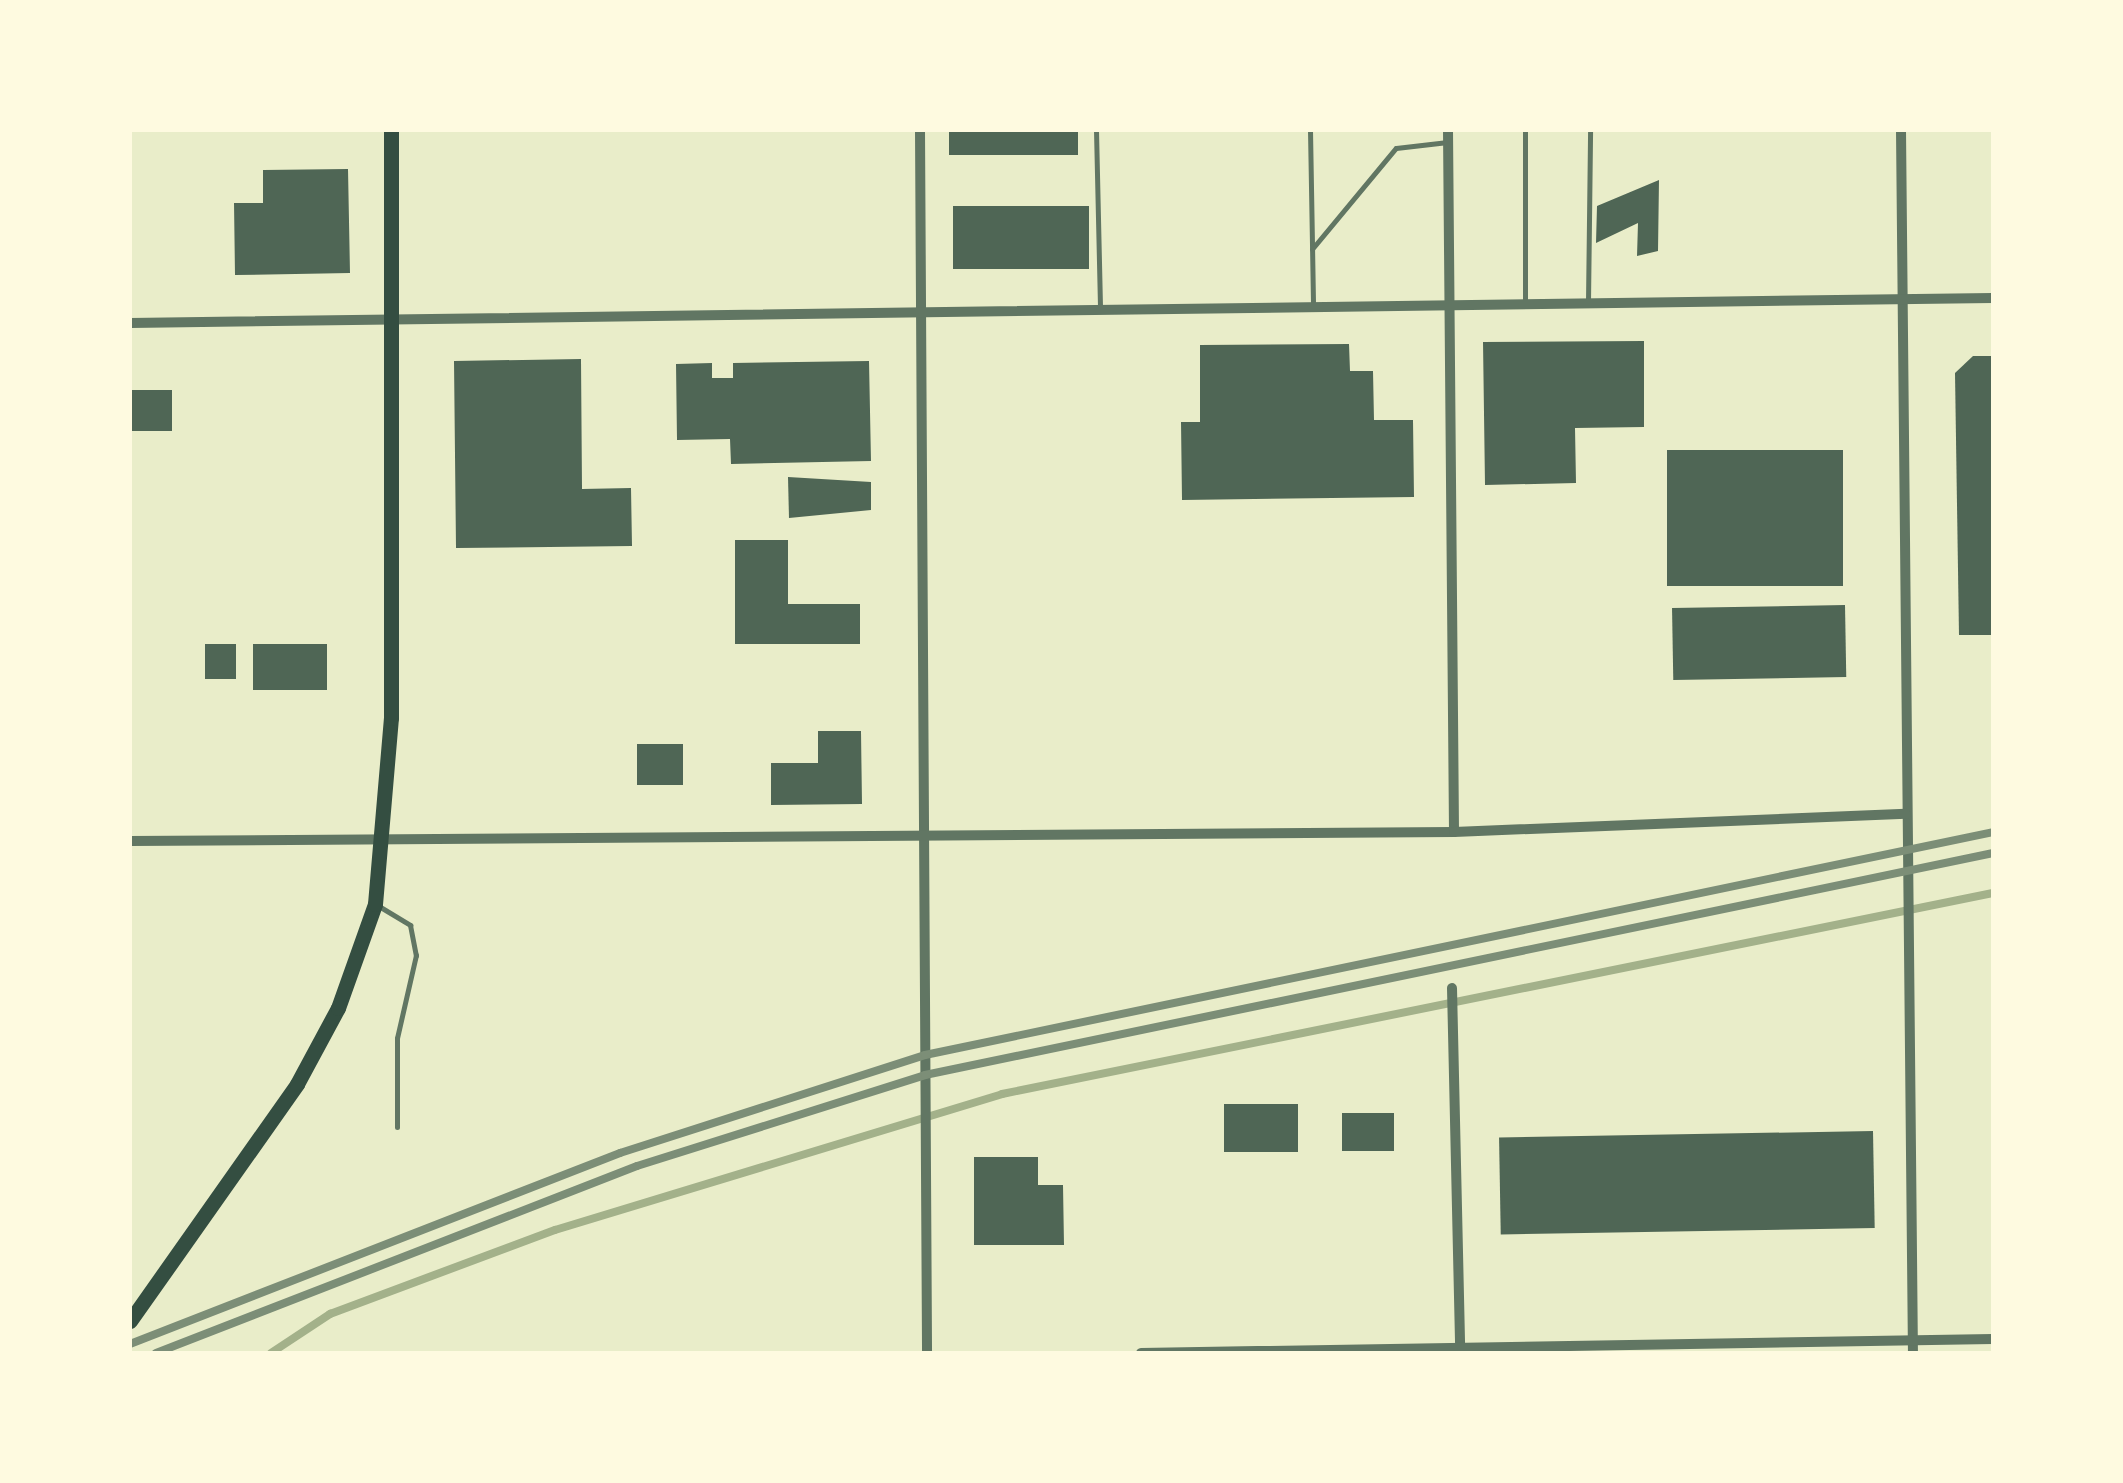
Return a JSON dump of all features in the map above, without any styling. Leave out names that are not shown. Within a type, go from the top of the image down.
[{"type":"main road","points":[[130,1320],[297,1084],[338,1008],[374,904],[383,840],[390,130]]},
{"type":"street","points":[[920,130],[927,1353]]},
{"type":"street","points":[[1900,130],[1913,1347]]},
{"type":"street","points":[[1448,136],[1454,832]]},
{"type":"street","points":[[130,323],[1993,298]]},
{"type":"street","points":[[130,841],[923,840],[1454,832],[1906,814]]},
{"type":"street","points":[[1452,988],[1460,1350]]},
{"type":"street","points":[[1141,1353],[1913,1347],[1993,1340]]},
{"type":"lane","points":[[1096,130],[1100,309]]},
{"type":"lane","points":[[1310,130],[1312,306]]},
{"type":"lane","points":[[1524,303],[1525,130]]},
{"type":"lane","points":[[1588,302],[1590,130]]},
{"type":"lane","points":[[1312,249],[1396,148],[1448,136]]},
{"type":"lane","points":[[374,904],[410,925],[416,955],[397,1038],[397,1126]]},
{"type":"building","points":[[949,130],[1078,130],[1078,155],[949,155]]},
{"type":"building","points":[[348,169],[350,273],[235,275],[234,203],[263,203],[263,170]]},
{"type":"building","points":[[1659,180],[1658,251],[1637,256],[1638,223],[1596,243],[1597,206]]},
{"type":"building","points":[[953,206],[1089,206],[1089,269],[953,269]]},
{"type":"building","points":[[1644,341],[1644,427],[1575,428],[1576,483],[1485,485],[1483,342]]},
{"type":"building","points":[[1349,344],[1350,371],[1373,371],[1374,420],[1413,420],[1414,497],[1182,500],[1181,422],[1200,422],[1200,345]]},
{"type":"building","points":[[1973,356],[1993,356],[1993,635],[1959,635],[1955,373]]},
{"type":"building","points":[[581,359],[582,489],[631,488],[632,546],[456,548],[454,361]]},
{"type":"building","points":[[869,361],[871,461],[731,464],[730,439],[677,440],[676,364],[712,363],[712,378],[733,378],[733,363]]},
{"type":"building","points":[[130,390],[172,390],[172,431],[130,431]]},
{"type":"building","points":[[1667,450],[1843,450],[1843,586],[1667,586]]},
{"type":"building","points":[[788,477],[871,482],[871,510],[789,518]]},
{"type":"building","points":[[735,540],[788,540],[788,604],[860,604],[860,644],[735,644]]},
{"type":"building","points":[[1845,605],[1846,677],[1673,680],[1672,608]]},
{"type":"building","points":[[205,644],[236,644],[236,679],[205,679]]},
{"type":"building","points":[[253,644],[327,644],[327,690],[253,690]]},
{"type":"building","points":[[818,731],[861,731],[862,804],[771,805],[771,763],[818,763]]},
{"type":"building","points":[[637,744],[683,744],[683,785],[637,785]]},
{"type":"building","points":[[1224,1104],[1298,1104],[1298,1152],[1224,1152]]},
{"type":"building","points":[[1342,1113],[1394,1113],[1394,1151],[1342,1151]]},
{"type":"building","points":[[1873,1131],[1875,1228],[1501,1235],[1499,1138]]},
{"type":"building","points":[[974,1157],[1038,1157],[1038,1185],[1063,1185],[1064,1245],[974,1245]]},
{"type":"waterway","points":[[271,1353],[330,1314],[555,1230],[1002,1094],[1993,893]]},
{"type":"railway","points":[[130,1344],[620,1153],[925,1055],[1993,832]]},
{"type":"railway","points":[[156,1353],[637,1166],[925,1075],[1993,853]]}]
